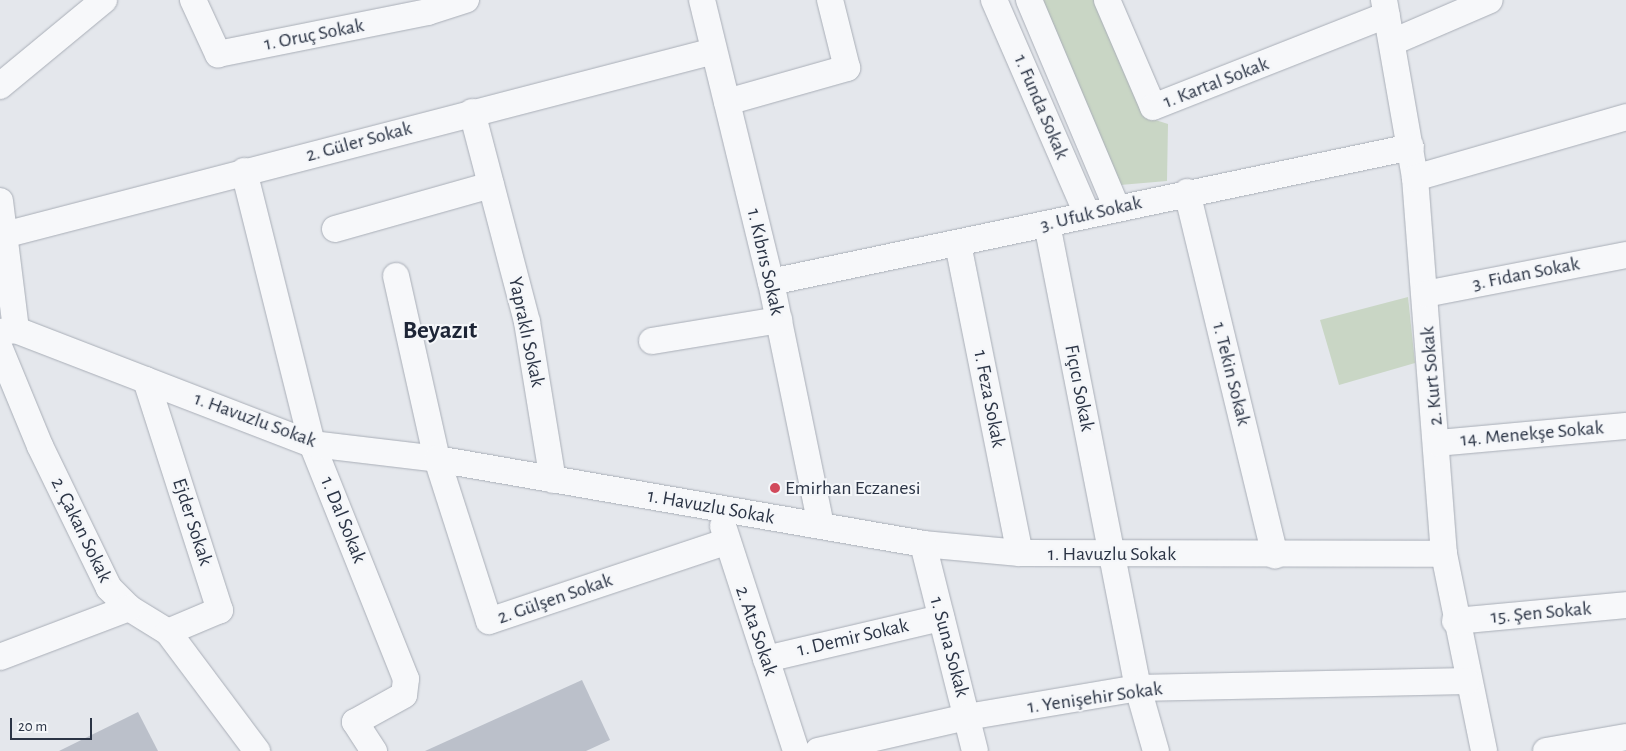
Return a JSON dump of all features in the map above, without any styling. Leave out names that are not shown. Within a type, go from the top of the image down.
[{"type":"street","name":"1. Oruç Sokak","points":[[193,0],[218,54],[426,6],[466,0]]},
{"type":"street","points":[[727,102],[847,68],[830,0]]},
{"type":"street","name":"1. Funda Sokak","points":[[994,0],[1087,214]]},
{"type":"street","name":"1. Funda Sokak","points":[[1029,0],[1117,208]]},
{"type":"street","name":"1. Kartal Sokak","points":[[1107,0],[1153,107],[1386,8]]},
{"type":"street","points":[[1394,41],[1490,0]]},
{"type":"street","points":[[0,86],[100,1]]},
{"type":"street","name":"1. Kıbrıs Sokak","points":[[707,1],[714,51],[771,282],[821,525]]},
{"type":"street","name":"2. Kurt Sokak","points":[[1386,8],[1394,41],[1415,178],[1438,443],[1444,554],[1467,681],[1484,751]]},
{"type":"street","name":"2. Güler Sokak","points":[[4,235],[472,112],[714,51]]},
{"type":"street","name":"Yapraklı Sokak","points":[[472,112],[526,322],[553,480]]},
{"type":"street","points":[[1415,178],[1626,117]]},
{"type":"street","name":"3. Ufuk Sokak","points":[[771,282],[958,244],[1187,192],[1411,147]]},
{"type":"street","name":"1. Dal Sokak","points":[[244,172],[312,444],[406,679],[404,695],[355,722],[374,751]]},
{"type":"street","points":[[335,229],[491,185]]},
{"type":"street","name":"1. Tekin Sokak","points":[[1187,192],[1275,555]]},
{"type":"street","name":"2. Çakan Sokak","points":[[0,201],[4,235],[5,337],[70,511],[109,588],[129,608],[168,632],[257,751]]},
{"type":"street","name":"Fıçıcı Sokak","points":[[1047,224],[1138,688],[1156,751]]},
{"type":"street","name":"1. Feza Sokak","points":[[958,244],[1020,553]]},
{"type":"street","name":"3. Fidan Sokak","points":[[1426,294],[1626,255]]},
{"type":"street","points":[[396,276],[438,459]]},
{"type":"street","points":[[652,341],[779,320]]},
{"type":"street","name":"1. Havuzlu Sokak","points":[[5,337],[146,380],[312,444],[438,459],[923,544],[1020,553],[1444,554]]},
{"type":"street","name":"Ejder Sokak","points":[[146,380],[220,610],[168,632]]},
{"type":"street","name":"14. Menekşe Sokak","points":[[1438,443],[1626,426]]},
{"type":"street","name":"2. Gülşen Sokak","points":[[438,459],[489,621],[726,542]]},
{"type":"street","name":"2. Ata Sokak","points":[[721,510],[726,542],[796,751]]},
{"type":"street","name":"1. Suna Sokak","points":[[923,544],[975,751]]},
{"type":"street","name":"15. Şen Sokak","points":[[1456,621],[1626,605]]},
{"type":"street","points":[[0,657],[129,608]]},
{"type":"street","name":"1. Demir Sokak","points":[[766,659],[941,618]]},
{"type":"street","name":"1. Yenişehir Sokak","points":[[818,751],[967,717],[1138,688],[1467,681]]},
{"type":"street","points":[[1546,751],[1626,737]]},
{"type":"green space","points":[[1043,0],[1097,0],[1146,117],[1168,124],[1167,181],[1120,185]]},
{"type":"green space","points":[[1408,297],[1415,363],[1339,385],[1320,320]]},
{"type":"building","points":[[582,680],[610,740],[586,751],[425,751]]},
{"type":"building","points":[[138,712],[158,751],[59,751]]},
{"type":"place","name":"Emirhan Eczanesi","points":[[775,488]]},
{"type":"district","name":"Beyazıt","points":[[440,331]]}]
